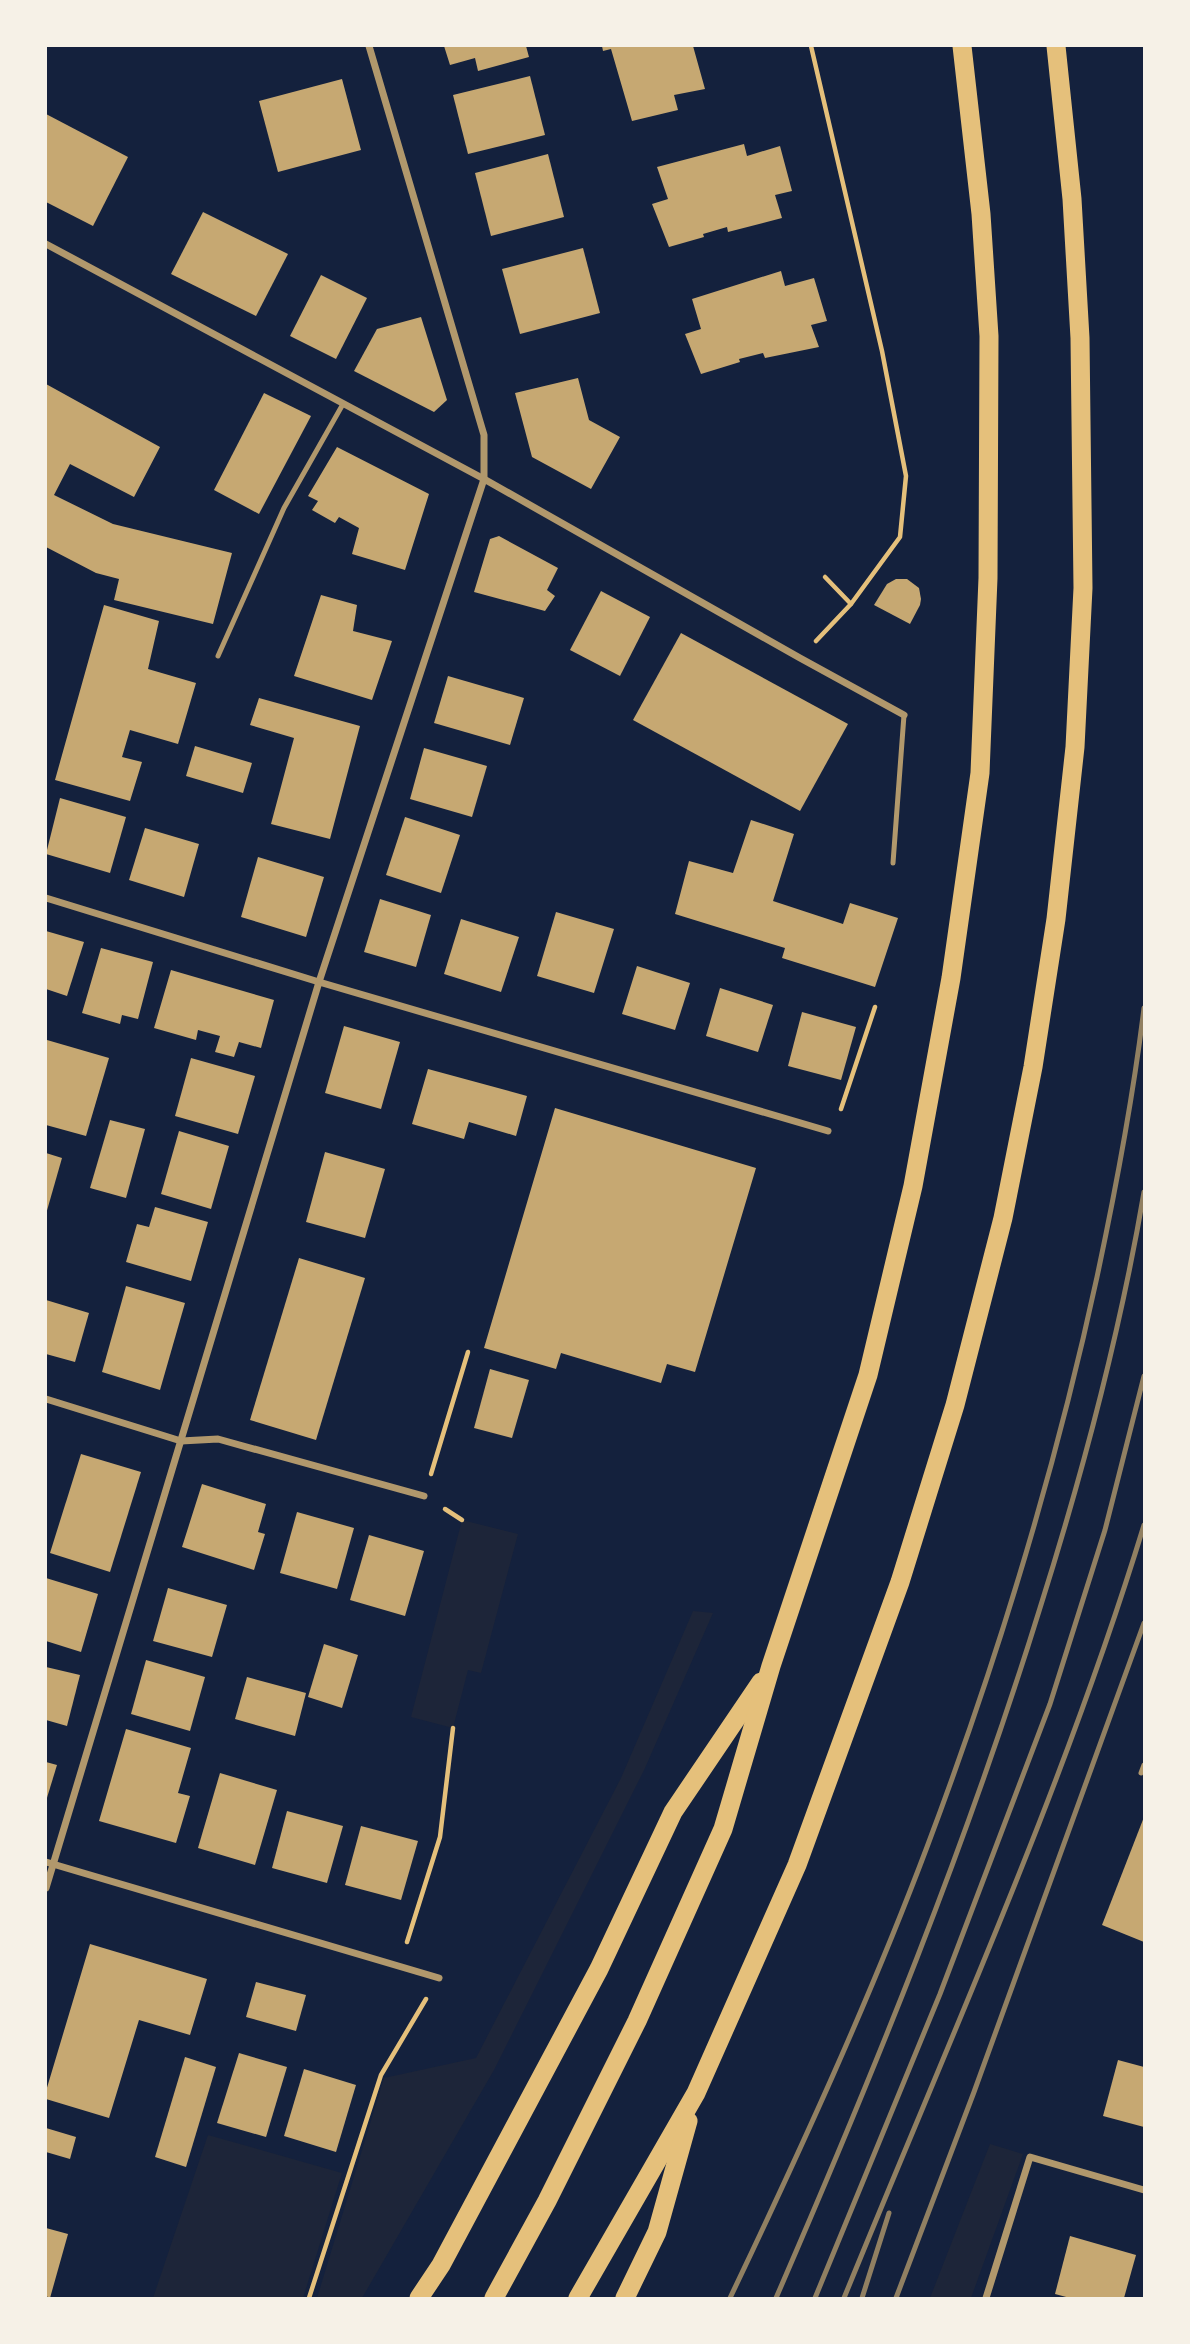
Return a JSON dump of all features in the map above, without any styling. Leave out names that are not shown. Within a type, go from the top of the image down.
[{"type":"highway","points":[[494,2298],[547,2201],[637,2021],[723,1829],[771,1666],[868,1375],[913,1186],[951,978],[979,773],[988,578],[989,336],[981,214],[962,46]]},
{"type":"highway","points":[[578,2298],[696,2093],[797,1865],[900,1582],[958,1392],[1003,1218],[1033,1067],[1056,919],[1074,747],[1083,588],[1079,324],[1072,198],[1055,46]]},
{"type":"highway","points":[[419,2298],[440,2265],[599,1969],[673,1812],[771,1666]]},
{"type":"highway","points":[[625,2298],[657,2232],[696,2093]]},
{"type":"street","points":[[46,1888],[49,1863],[181,1440],[319,982],[484,480],[484,435],[369,46]]},
{"type":"street","points":[[46,244],[484,480],[904,715]]},
{"type":"street","points":[[46,898],[319,982],[828,1131]]},
{"type":"street","points":[[46,1399],[181,1440],[218,1439],[424,1496]]},
{"type":"street","points":[[49,1863],[439,1978]]},
{"type":"street","points":[[986,2298],[1030,2157],[1144,2190]]},
{"type":"lane","points":[[218,656],[284,508],[343,404]]},
{"type":"lane","points":[[893,863],[904,715]]},
{"type":"lane","points":[[1141,1773],[1144,1765]]},
{"type":"path","points":[[800,658],[851,604],[900,537],[906,476],[882,351],[811,46]]},
{"type":"path","points":[[825,577],[851,604]]},
{"type":"path","points":[[828,1131],[842,1106],[874,1007]]},
{"type":"path","points":[[424,1496],[468,1352]]},
{"type":"path","points":[[399,1966],[440,1837],[453,1728]]},
{"type":"path","points":[[309,2298],[381,2075],[439,1978]]},
{"type":"shaded area","points":[[462,1520],[518,1534],[481,1673],[468,1670],[453,1728],[411,1717]]},
{"type":"shaded area","points":[[693,1611],[713,1613],[645,1768],[494,2070],[362,2298],[317,2298],[384,2078],[476,2058],[621,1778]]},
{"type":"shaded area","points":[[208,2135],[342,2173],[303,2298],[153,2298]]},
{"type":"shaded area","points":[[990,2144],[1023,2154],[971,2298],[930,2298]]},
{"type":"building","points":[[444,46],[526,46],[529,57],[478,71],[475,58],[450,65]]},
{"type":"building","points":[[602,46],[693,46],[705,89],[674,95],[678,110],[632,121],[611,49],[603,51]]},
{"type":"building","points":[[530,76],[545,135],[468,154],[453,95]]},
{"type":"building","points":[[342,79],[361,150],[278,172],[259,101]]},
{"type":"building","points":[[46,114],[128,157],[93,226],[46,202]]},
{"type":"building","points":[[744,144],[747,156],[780,146],[792,191],[775,195],[782,218],[728,232],[727,227],[669,247],[652,204],[668,199],[657,167]]},
{"type":"building","points":[[548,154],[564,217],[491,236],[475,173]]},
{"type":"building","points":[[203,212],[288,254],[256,316],[171,274]]},
{"type":"building","points":[[583,248],[600,313],[520,334],[502,269]]},
{"type":"building","points":[[781,271],[785,286],[814,278],[827,321],[811,325],[819,347],[765,358],[763,353],[701,374],[685,334],[701,329],[692,299]]},
{"type":"building","points":[[321,275],[367,298],[336,359],[290,336]]},
{"type":"building","points":[[421,317],[447,400],[434,412],[354,371],[377,329]]},
{"type":"building","points":[[578,378],[589,420],[620,437],[591,489],[532,457],[515,393]]},
{"type":"building","points":[[46,384],[160,447],[134,497],[70,464],[54,495],[113,524],[232,553],[213,624],[114,600],[119,579],[96,573],[46,547]]},
{"type":"building","points":[[264,393],[311,416],[259,514],[214,490]]},
{"type":"building","points":[[337,447],[429,494],[405,570],[352,554],[359,528],[339,517],[335,523],[312,510],[318,501],[308,496]]},
{"type":"building","points":[[499,536],[558,568],[547,590],[555,596],[545,611],[474,592],[490,539]]},
{"type":"building","points":[[896,579],[907,579],[919,588],[920,605],[910,624],[874,605],[887,584]]},
{"type":"building","points":[[601,591],[650,617],[620,676],[570,650]]},
{"type":"building","points":[[321,595],[357,605],[353,631],[392,641],[372,700],[294,676]]},
{"type":"building","points":[[104,605],[159,621],[148,669],[196,683],[178,744],[130,730],[122,757],[142,762],[130,801],[55,780]]},
{"type":"building","points":[[681,633],[848,724],[800,811],[633,720]]},
{"type":"building","points":[[448,676],[524,698],[510,745],[434,723]]},
{"type":"building","points":[[259,698],[360,726],[330,839],[271,824],[294,738],[250,725]]},
{"type":"building","points":[[195,746],[252,763],[243,793],[186,776]]},
{"type":"building","points":[[424,748],[487,766],[472,817],[410,799]]},
{"type":"building","points":[[60,798],[126,817],[110,873],[46,854]]},
{"type":"building","points":[[405,817],[460,835],[441,893],[386,875]]},
{"type":"building","points":[[751,820],[794,834],[773,901],[843,924],[850,903],[898,918],[875,987],[782,958],[785,948],[675,914],[689,861],[733,873]]},
{"type":"building","points":[[145,828],[199,844],[184,897],[129,880]]},
{"type":"building","points":[[258,857],[324,877],[306,937],[241,917]]},
{"type":"building","points":[[380,899],[431,915],[416,967],[364,952]]},
{"type":"building","points":[[556,912],[614,929],[594,993],[537,976]]},
{"type":"building","points":[[461,919],[519,937],[501,992],[444,974]]},
{"type":"building","points":[[46,931],[84,942],[67,996],[46,989]]},
{"type":"building","points":[[101,948],[153,962],[138,1019],[122,1015],[120,1024],[82,1013]]},
{"type":"building","points":[[637,966],[690,983],[675,1030],[622,1014]]},
{"type":"building","points":[[171,970],[274,1000],[261,1048],[239,1042],[234,1057],[215,1052],[220,1036],[198,1030],[196,1040],[154,1028]]},
{"type":"building","points":[[720,988],[773,1005],[758,1052],[706,1036]]},
{"type":"building","points":[[802,1012],[856,1027],[841,1080],[788,1066]]},
{"type":"building","points":[[344,1026],[400,1042],[381,1109],[325,1093]]},
{"type":"building","points":[[47,1040],[109,1058],[86,1136],[46,1125]]},
{"type":"building","points":[[191,1058],[255,1076],[238,1134],[175,1116]]},
{"type":"building","points":[[428,1069],[527,1096],[516,1136],[469,1122],[464,1139],[412,1124]]},
{"type":"building","points":[[555,1108],[756,1168],[695,1372],[667,1364],[661,1383],[561,1353],[556,1369],[484,1348]]},
{"type":"building","points":[[110,1120],[145,1129],[126,1198],[90,1188]]},
{"type":"building","points":[[179,1131],[229,1146],[211,1209],[161,1194]]},
{"type":"building","points":[[325,1152],[385,1169],[365,1238],[306,1222]]},
{"type":"building","points":[[46,1153],[62,1158],[46,1214]]},
{"type":"building","points":[[155,1207],[208,1222],[191,1281],[126,1262],[137,1224],[149,1227]]},
{"type":"building","points":[[299,1258],[365,1278],[316,1440],[250,1420]]},
{"type":"building","points":[[126,1286],[185,1303],[160,1390],[102,1372]]},
{"type":"building","points":[[46,1300],[89,1313],[75,1362],[46,1354]]},
{"type":"building","points":[[490,1369],[529,1380],[512,1438],[474,1428]]},
{"type":"building","points":[[81,1454],[141,1472],[110,1572],[50,1553]]},
{"type":"building","points":[[202,1484],[266,1504],[258,1532],[265,1534],[254,1570],[182,1547]]},
{"type":"building","points":[[297,1512],[354,1528],[337,1589],[280,1573]]},
{"type":"building","points":[[369,1535],[424,1551],[405,1616],[350,1600]]},
{"type":"building","points":[[46,1578],[98,1594],[81,1652],[46,1641]]},
{"type":"building","points":[[168,1588],[227,1605],[212,1657],[153,1641]]},
{"type":"building","points":[[324,1644],[358,1655],[342,1708],[308,1697]]},
{"type":"building","points":[[146,1660],[205,1677],[190,1731],[131,1714]]},
{"type":"building","points":[[46,1667],[80,1675],[67,1726],[46,1720]]},
{"type":"building","points":[[247,1677],[306,1693],[295,1736],[235,1719]]},
{"type":"building","points":[[126,1729],[191,1748],[178,1793],[190,1796],[176,1843],[99,1821]]},
{"type":"building","points":[[46,1762],[57,1765],[46,1801]]},
{"type":"building","points":[[220,1773],[277,1790],[255,1865],[198,1848]]},
{"type":"building","points":[[287,1811],[343,1826],[327,1883],[272,1868]]},
{"type":"building","points":[[1144,1817],[1144,1942],[1102,1925]]},
{"type":"building","points":[[361,1826],[418,1841],[401,1900],[345,1885]]},
{"type":"building","points":[[90,1944],[207,1979],[190,2035],[139,2020],[109,2118],[46,2099],[46,2091]]},
{"type":"building","points":[[256,1982],[306,1995],[296,2031],[246,2017]]},
{"type":"building","points":[[239,2053],[287,2067],[266,2137],[217,2123]]},
{"type":"building","points":[[185,2057],[216,2067],[186,2167],[155,2157]]},
{"type":"building","points":[[1118,2060],[1144,2067],[1144,2127],[1103,2116]]},
{"type":"building","points":[[304,2069],[356,2085],[336,2152],[284,2136]]},
{"type":"building","points":[[46,2128],[76,2137],[70,2159],[46,2152]]},
{"type":"building","points":[[46,2228],[68,2234],[50,2298],[46,2296]]},
{"type":"building","points":[[1070,2236],[1136,2255],[1124,2298],[1070,2298],[1055,2294]]},
{"type":"railway","points":[[730,2298],[808,2131],[882,1962],[953,1777],[1023,1565],[1063,1422],[1097,1277],[1135,1075],[1144,1008]]},
{"type":"railway","points":[[776,2298],[917,1957],[1012,1696],[1056,1557],[1099,1402],[1124,1297],[1144,1192]]},
{"type":"railway","points":[[815,2298],[940,1994],[1050,1704],[1105,1530],[1144,1376]]},
{"type":"railway","points":[[844,2298],[1041,1819],[1078,1722],[1144,1525]]},
{"type":"railway","points":[[896,2298],[974,2092],[1144,1623]]},
{"type":"railway","points":[[862,2298],[889,2213]]}]
